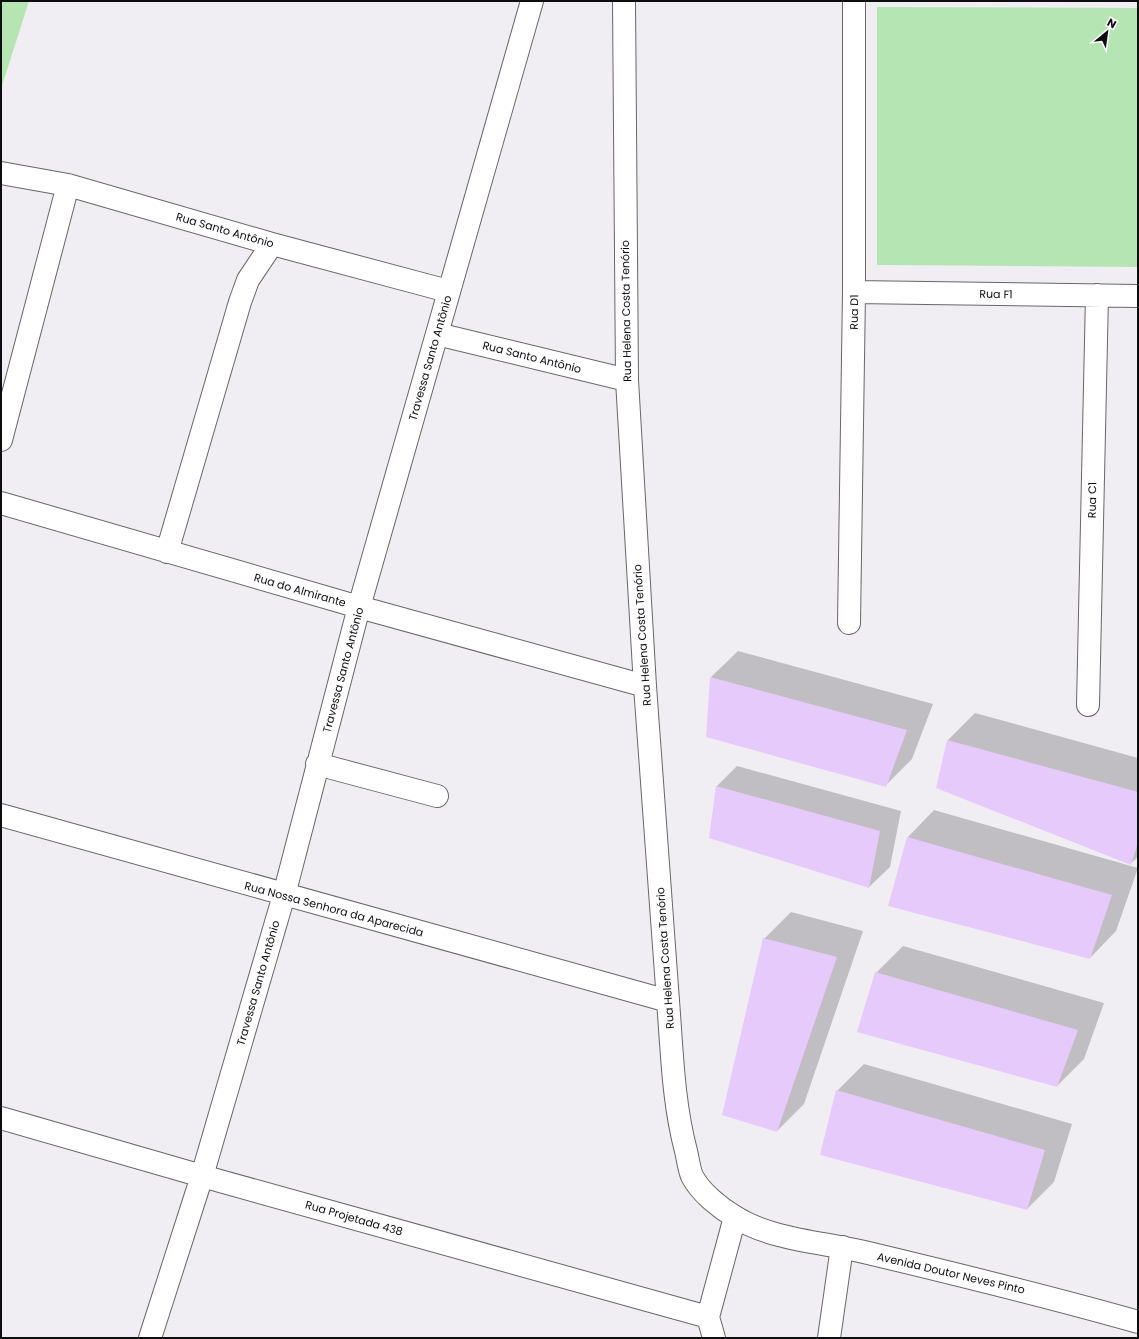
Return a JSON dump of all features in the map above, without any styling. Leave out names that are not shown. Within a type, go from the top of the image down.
[{"type":"street","name":"Travessa Santo Antônio","points":[[150,1338],[202,1176],[284,895],[359,607],[532,1]]},
{"type":"street","name":"Rua Helena Costa Tenório","points":[[624,1],[627,380],[645,686],[676,1097],[683,1139],[692,1176],[707,1195],[735,1217],[762,1229]]},
{"type":"street","name":"Rua D1","points":[[849,623],[854,292],[854,1]]},
{"type":"street","name":"Rua Santo Antônio","points":[[1,173],[68,185],[272,244],[448,291]]},
{"type":"street","points":[[1,440],[68,185]]},
{"type":"street","points":[[167,552],[240,302],[248,280],[272,244]]},
{"type":"street","name":"Rua F1","points":[[854,292],[1138,296]]},
{"type":"street","name":"Rua C1","points":[[1088,705],[1097,295]]},
{"type":"street","name":"Rua Santo Antônio","points":[[437,334],[627,380]]},
{"type":"street","name":"Rua do Almirante","points":[[1,503],[359,607],[645,686]]},
{"type":"street","points":[[317,764],[437,796]]},
{"type":"street","name":"Rua Nossa Senhora da Aparecida","points":[[1,815],[668,1001]]},
{"type":"street","name":"Rua Projetada 438","points":[[1,1118],[202,1176],[708,1317]]},
{"type":"street","points":[[714,1338],[708,1317],[735,1217]]},
{"type":"street","name":"Avenida Doutor Neves Pinto","points":[[762,1229],[785,1236],[842,1247],[1032,1292],[1138,1322]]},
{"type":"street","points":[[829,1338],[842,1247]]},
{"type":"green space","points":[[1,1],[29,1],[1,89]]},
{"type":"green space","points":[[877,7],[1138,8],[1138,267],[877,265]]},
{"type":"building","points":[[710,677],[907,730],[886,787],[706,737]]},
{"type":"building","points":[[947,740],[1138,792],[1138,842],[1131,865],[936,788]]},
{"type":"building","points":[[716,786],[880,831],[869,888],[709,838]]},
{"type":"building","points":[[907,837],[1112,895],[1090,959],[888,906]]},
{"type":"building","points":[[763,938],[837,957],[777,1132],[722,1115]]},
{"type":"building","points":[[875,972],[1078,1030],[1057,1087],[857,1032]]},
{"type":"building","points":[[836,1090],[1045,1150],[1027,1210],[820,1155]]}]
